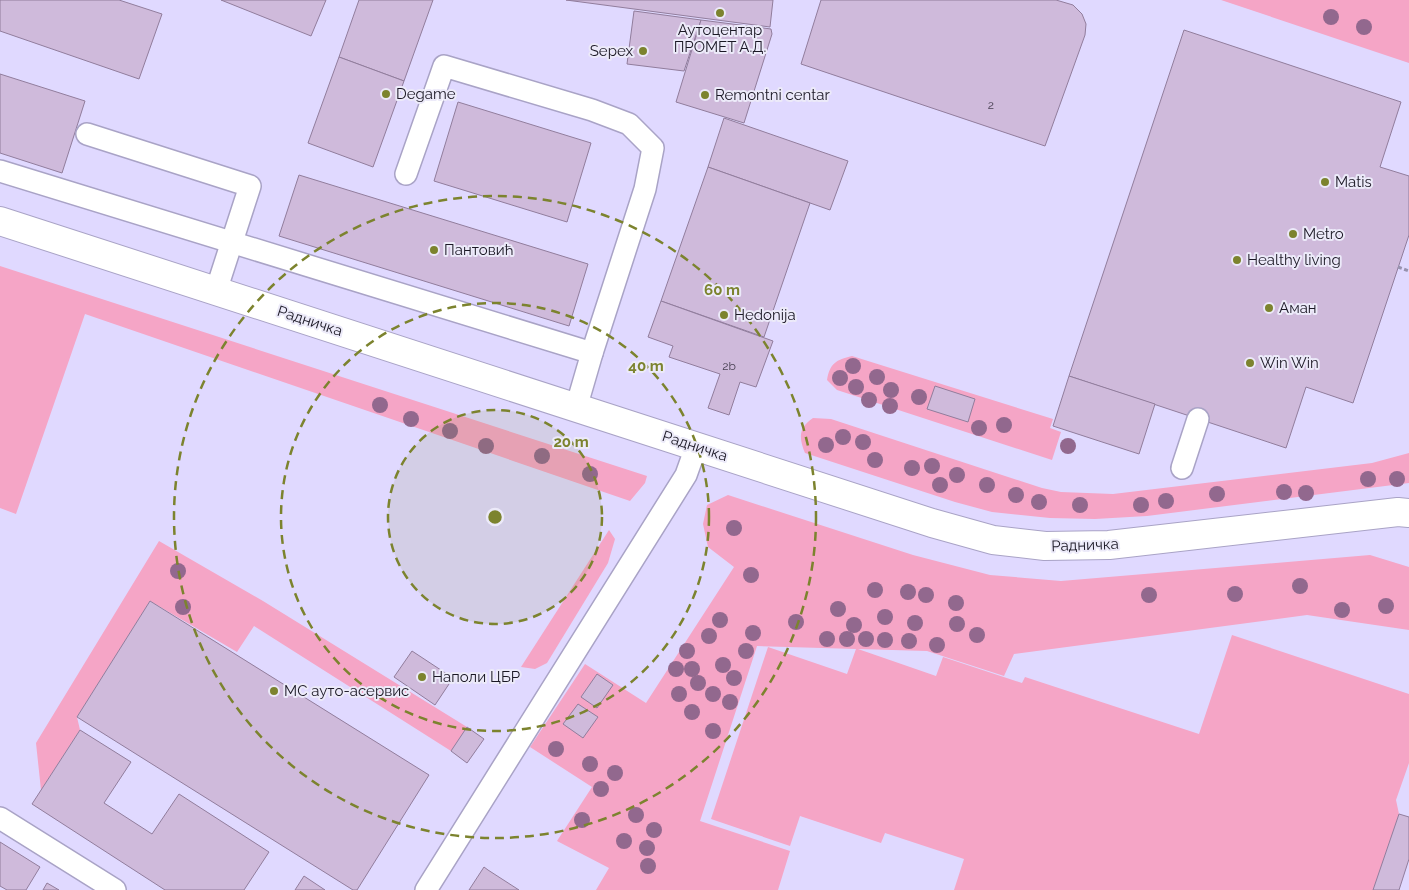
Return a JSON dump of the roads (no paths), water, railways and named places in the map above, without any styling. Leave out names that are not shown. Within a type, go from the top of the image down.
[{"type":"street","name":"Радничка","points":[[0,221],[932,523],[993,540],[1045,546],[1109,545],[1398,512],[1409,513]]},
{"type":"lane","points":[[406,174],[444,66],[592,110],[629,124],[653,148],[646,189],[592,353],[576,408]]},
{"type":"lane","points":[[87,134],[250,186],[216,291]]},
{"type":"lane","points":[[0,171],[592,353]]},
{"type":"lane","points":[[1182,468],[1198,418]]},
{"type":"lane","points":[[426,890],[686,476],[696,447]]},
{"type":"lane","points":[[0,818],[115,890]]},
{"type":"place","name":"Аутоцентар ПРОМЕТ А.Д.","points":[[720,13]]},
{"type":"place","name":"Sepex","points":[[643,51]]},
{"type":"place","name":"Degame","points":[[386,94]]},
{"type":"place","name":"Remontni centar","points":[[705,95]]},
{"type":"place","name":"Matis","points":[[1325,182]]},
{"type":"place","name":"Metro","points":[[1293,234]]},
{"type":"place","name":"Пантовић","points":[[434,250]]},
{"type":"place","name":"Healthy living","points":[[1237,260]]},
{"type":"place","name":"Аман","points":[[1269,308]]},
{"type":"place","name":"Hedonija","points":[[724,315]]},
{"type":"place","name":"Win Win","points":[[1250,363]]},
{"type":"place","name":"Наполи ЦБР","points":[[422,677]]},
{"type":"place","name":"МС ауто-асервис","points":[[274,691]]}]
